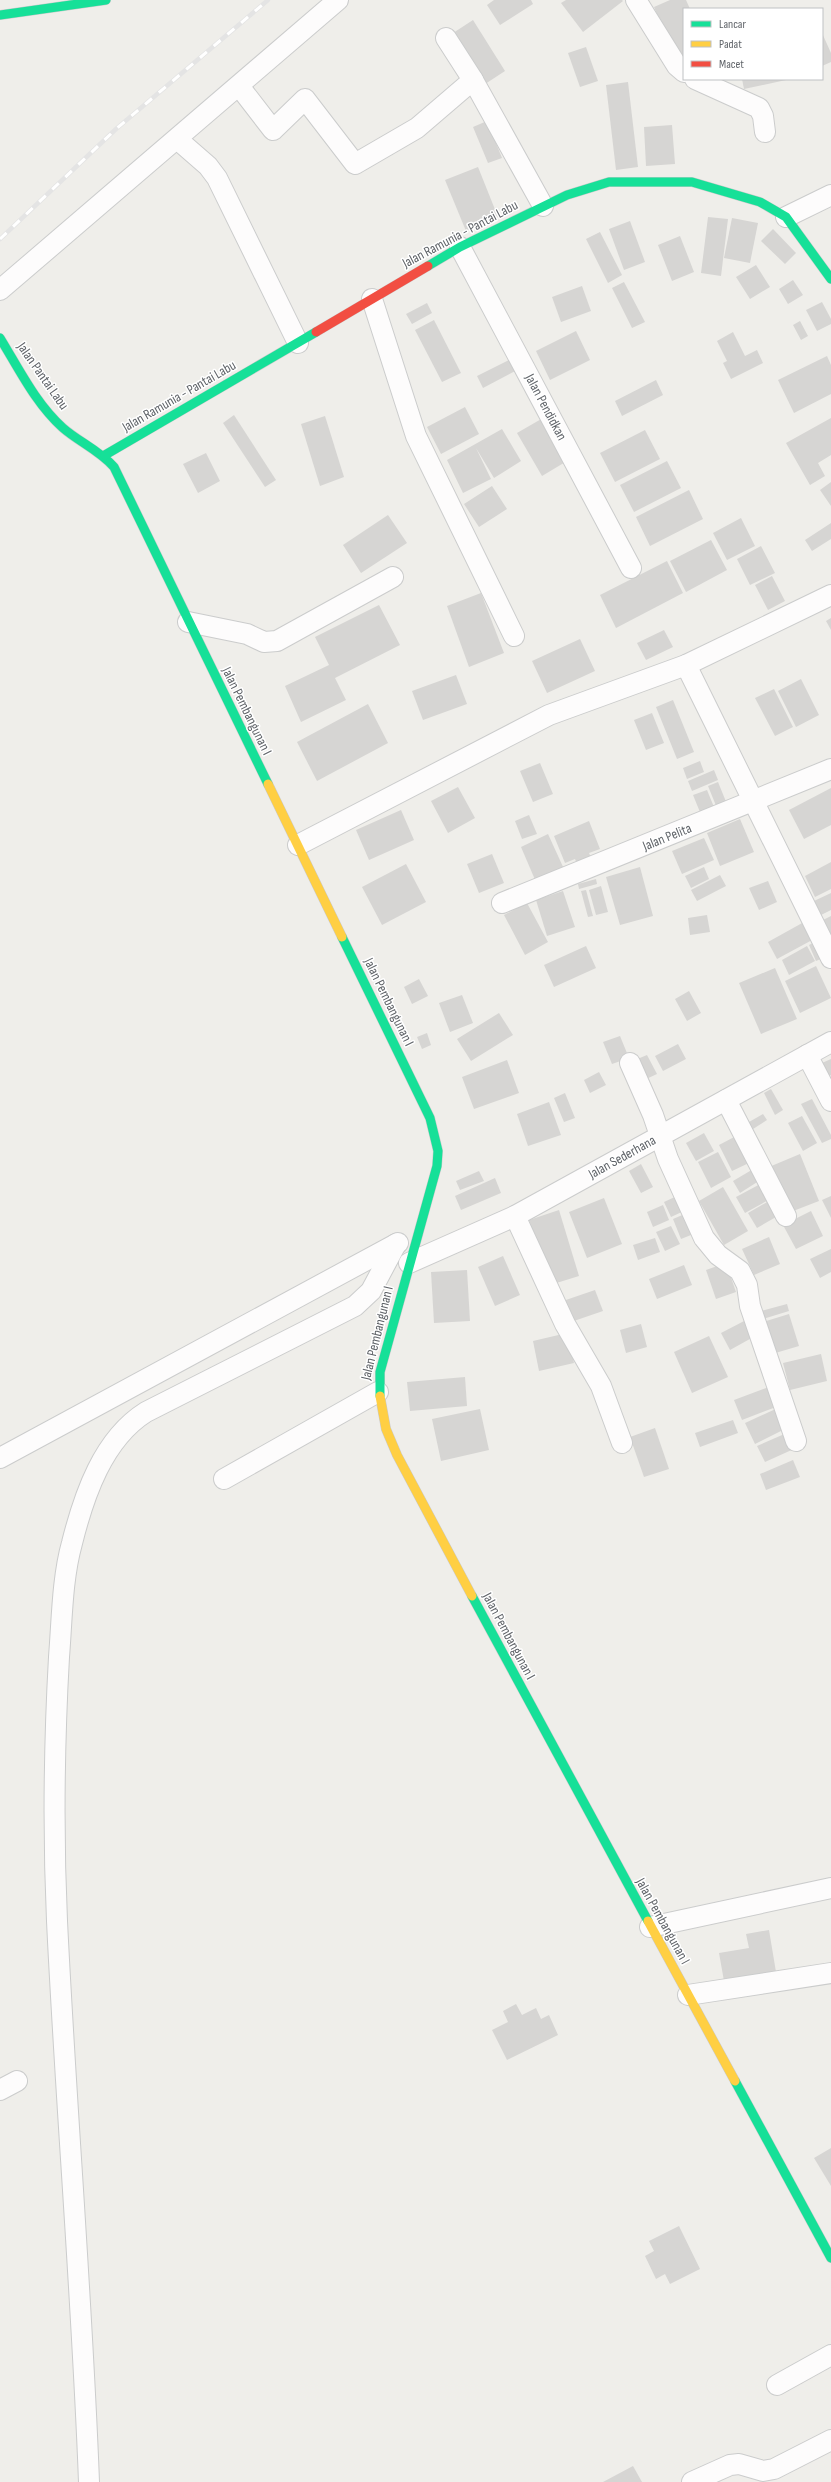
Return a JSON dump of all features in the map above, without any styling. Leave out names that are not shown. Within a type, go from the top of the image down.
[{"type":"main road","points":[[0,15],[61,4],[106,0]]},
{"type":"main road","name":"Jalan Ramunia - Pantai Labu","points":[[105,455],[298,343],[460,246],[567,195],[609,182],[692,182],[760,202],[786,217],[831,279]]},
{"type":"main road","name":"Jalan Pantai Labu","points":[[0,338],[50,415],[64,429],[105,455]]},
{"type":"main road","name":"Jalan Pembangunan I","points":[[105,455],[126,490],[188,622],[430,1118],[438,1151],[437,1166],[380,1372],[378,1392],[385,1430],[397,1458],[650,1927],[831,2258]]},
{"type":"street","points":[[0,290],[338,0]]},
{"type":"street","points":[[636,0],[677,66],[683,71]]},
{"type":"street","points":[[446,38],[473,80],[543,206]]},
{"type":"street","points":[[239,86],[273,130],[305,100],[355,164],[405,136],[473,80]]},
{"type":"street","points":[[697,80],[759,108],[763,116],[765,132]]},
{"type":"street","points":[[177,139],[208,166],[217,178],[298,343]]},
{"type":"street","points":[[786,217],[831,195]]},
{"type":"street","name":"Jalan Pendidkan","points":[[460,246],[632,568]]},
{"type":"street","points":[[372,299],[416,436],[514,636]]},
{"type":"street","points":[[188,622],[247,634],[264,642],[277,641],[393,577]]},
{"type":"street","points":[[298,845],[549,716],[686,666],[831,595]]},
{"type":"street","points":[[686,666],[831,958]]},
{"type":"street","name":"Jalan Pelita","points":[[502,903],[754,802],[831,769]]},
{"type":"street","name":"Jalan Sederhana","points":[[409,1263],[515,1216],[831,1042]]},
{"type":"street","points":[[807,1055],[831,1101]]},
{"type":"street","points":[[630,1063],[704,1238],[718,1255],[740,1271],[747,1285],[750,1306],[796,1441]]},
{"type":"street","points":[[726,1100],[786,1216]]},
{"type":"street","points":[[515,1216],[565,1324],[601,1386],[622,1444]]},
{"type":"street","points":[[0,1458],[419,1231]]},
{"type":"street","points":[[89,2482],[85,2370],[66,2103],[54,1849],[54,1736],[62,1618],[71,1545],[94,1479],[124,1428],[146,1412],[356,1306],[371,1291],[396,1244]]},
{"type":"street","points":[[224,1479],[378,1392]]},
{"type":"street","points":[[650,1927],[831,1888]]},
{"type":"street","points":[[688,1996],[831,1973]]},
{"type":"street","points":[[0,2090],[17,2081]]},
{"type":"street","points":[[777,2385],[831,2355]]},
{"type":"street","points":[[692,2482],[730,2465],[739,2464],[763,2471],[774,2469],[831,2440]]},
{"type":"building","points":[[494,0],[531,0],[533,4],[500,25],[487,5]]},
{"type":"building","points":[[566,0],[623,1],[583,32],[561,3]]},
{"type":"building","points":[[670,0],[686,0],[690,8],[683,8],[683,54],[676,57],[654,7]]},
{"type":"building","points":[[473,20],[505,71],[479,88],[447,37]]},
{"type":"building","points":[[823,35],[831,53],[831,62],[823,66]]},
{"type":"building","points":[[586,47],[598,81],[580,87],[568,53]]},
{"type":"building","points":[[742,80],[786,80],[744,89]]},
{"type":"building","points":[[628,82],[638,167],[616,170],[606,85]]},
{"type":"building","points":[[487,121],[502,158],[488,163],[473,127]]},
{"type":"building","points":[[672,125],[675,164],[646,166],[644,127]]},
{"type":"building","points":[[478,167],[498,217],[466,231],[445,180]]},
{"type":"building","points":[[708,217],[728,219],[721,276],[701,273]]},
{"type":"building","points":[[732,218],[758,223],[750,263],[724,258]]},
{"type":"building","points":[[630,221],[645,262],[624,270],[609,229]]},
{"type":"building","points":[[773,229],[796,253],[785,264],[761,241]]},
{"type":"building","points":[[600,232],[622,275],[608,283],[586,239]]},
{"type":"building","points":[[680,236],[694,272],[672,281],[658,245]]},
{"type":"building","points":[[756,265],[770,287],[750,299],[736,277]]},
{"type":"building","points":[[793,280],[803,295],[788,304],[779,289]]},
{"type":"building","points":[[624,282],[645,322],[632,328],[612,288]]},
{"type":"building","points":[[582,286],[591,311],[561,322],[552,297]]},
{"type":"building","points":[[822,302],[831,319],[831,324],[817,331],[806,310]]},
{"type":"building","points":[[427,303],[432,313],[412,324],[406,314]]},
{"type":"building","points":[[434,320],[461,373],[442,382],[415,330]]},
{"type":"building","points":[[800,321],[808,336],[801,340],[793,325]]},
{"type":"building","points":[[576,331],[590,360],[550,380],[536,351]]},
{"type":"building","points":[[733,332],[745,356],[757,350],[763,363],[731,379],[723,363],[727,361],[717,341]]},
{"type":"building","points":[[827,356],[831,365],[831,394],[794,413],[778,380]]},
{"type":"building","points":[[513,358],[519,369],[483,388],[477,376]]},
{"type":"building","points":[[656,380],[663,395],[622,416],[615,401]]},
{"type":"building","points":[[465,407],[479,434],[441,454],[427,427]]},
{"type":"building","points":[[234,415],[276,480],[265,487],[223,423]]},
{"type":"building","points":[[325,416],[344,477],[320,486],[301,424]]},
{"type":"building","points":[[543,418],[567,461],[542,476],[517,433]]},
{"type":"building","points":[[831,418],[831,455],[818,463],[825,476],[810,485],[786,443]]},
{"type":"building","points":[[502,429],[521,461],[494,478],[476,448],[491,479],[463,493],[447,460]]},
{"type":"building","points":[[645,430],[660,459],[615,482],[600,453]]},
{"type":"building","points":[[206,453],[220,481],[198,493],[183,464]]},
{"type":"building","points":[[667,461],[681,488],[634,512],[620,485]]},
{"type":"building","points":[[831,482],[831,506],[820,490]]},
{"type":"building","points":[[492,486],[507,509],[479,527],[464,504]]},
{"type":"building","points":[[689,490],[703,519],[650,546],[636,517]]},
{"type":"building","points":[[388,515],[407,543],[361,573],[343,545]]},
{"type":"building","points":[[741,518],[755,546],[727,560],[713,533]]},
{"type":"building","points":[[831,523],[831,539],[812,551],[805,540]]},
{"type":"building","points":[[711,540],[727,570],[686,592],[670,561]]},
{"type":"building","points":[[761,546],[775,573],[750,585],[737,559]]},
{"type":"building","points":[[667,561],[683,593],[616,628],[600,595]]},
{"type":"building","points":[[772,576],[785,601],[768,610],[755,585]]},
{"type":"building","points":[[481,593],[504,653],[469,667],[447,606]]},
{"type":"building","points":[[379,605],[400,645],[335,678],[346,700],[301,722],[285,686],[329,665],[315,637]]},
{"type":"building","points":[[831,618],[831,630],[826,621]]},
{"type":"building","points":[[664,630],[673,647],[646,660],[637,643]]},
{"type":"building","points":[[580,639],[595,671],[547,693],[532,661]]},
{"type":"building","points":[[456,675],[467,704],[423,720],[412,691]]},
{"type":"building","points":[[801,679],[819,715],[796,727],[778,691]]},
{"type":"building","points":[[774,689],[793,727],[775,736],[755,698]]},
{"type":"building","points":[[673,700],[694,752],[677,759],[656,707]]},
{"type":"building","points":[[368,704],[388,743],[317,781],[297,742]]},
{"type":"building","points":[[652,713],[664,743],[646,750],[634,720]]},
{"type":"building","points":[[700,761],[704,772],[687,779],[683,768]]},
{"type":"building","points":[[540,763],[553,794],[533,802],[520,771]]},
{"type":"building","points":[[714,770],[718,780],[692,791],[688,781]]},
{"type":"building","points":[[718,782],[729,809],[719,813],[708,786]]},
{"type":"building","points":[[458,787],[475,818],[448,833],[431,801]]},
{"type":"building","points":[[831,788],[831,825],[804,839],[789,810]]},
{"type":"building","points":[[707,790],[716,812],[702,817],[693,795]]},
{"type":"building","points":[[401,810],[414,840],[369,860],[356,830]]},
{"type":"building","points":[[529,815],[537,834],[522,839],[515,821]]},
{"type":"building","points":[[740,819],[754,852],[720,866],[707,833]]},
{"type":"building","points":[[589,821],[600,849],[589,853],[592,860],[578,866],[575,859],[565,863],[554,836]]},
{"type":"building","points":[[548,834],[564,869],[536,882],[521,847]]},
{"type":"building","points":[[704,838],[714,860],[682,874],[672,851]]},
{"type":"building","points":[[492,854],[504,883],[479,893],[467,864]]},
{"type":"building","points":[[831,862],[831,889],[815,897],[805,876]]},
{"type":"building","points":[[406,864],[426,902],[382,925],[362,887]]},
{"type":"building","points":[[640,867],[653,916],[620,925],[606,877]]},
{"type":"building","points":[[704,867],[709,879],[691,888],[685,876]]},
{"type":"building","points":[[720,875],[726,886],[697,901],[691,890]]},
{"type":"building","points":[[596,879],[597,884],[579,889],[578,884]]},
{"type":"building","points":[[768,881],[777,902],[759,910],[749,888]]},
{"type":"building","points":[[601,886],[608,912],[596,915],[589,890]]},
{"type":"building","points":[[586,890],[593,916],[588,917],[581,891]]},
{"type":"building","points":[[563,891],[575,927],[547,936],[536,900]]},
{"type":"building","points":[[831,893],[831,910],[821,915],[814,901]]},
{"type":"building","points":[[527,903],[548,942],[525,955],[504,915]]},
{"type":"building","points":[[707,915],[710,932],[690,935],[688,918]]},
{"type":"building","points":[[831,916],[831,936],[823,920]]},
{"type":"building","points":[[804,922],[814,939],[777,959],[768,942]]},
{"type":"building","points":[[815,942],[823,958],[816,961],[809,945]]},
{"type":"building","points":[[586,946],[596,968],[554,987],[544,965]]},
{"type":"building","points":[[807,946],[815,961],[789,975],[782,960]]},
{"type":"building","points":[[816,966],[831,998],[800,1013],[785,981]]},
{"type":"building","points":[[775,968],[797,1019],[761,1034],[739,983]]},
{"type":"building","points":[[419,979],[428,996],[412,1004],[404,987]]},
{"type":"building","points":[[689,991],[701,1013],[687,1021],[675,999]]},
{"type":"building","points":[[462,995],[473,1023],[450,1032],[439,1003]]},
{"type":"building","points":[[499,1013],[513,1035],[471,1061],[457,1039]]},
{"type":"building","points":[[427,1033],[431,1045],[422,1049],[417,1037]]},
{"type":"building","points":[[620,1036],[629,1058],[612,1064],[603,1042]]},
{"type":"building","points":[[678,1044],[686,1059],[663,1071],[655,1056]]},
{"type":"building","points":[[647,1055],[657,1074],[644,1080],[635,1060]]},
{"type":"building","points":[[831,1059],[831,1075],[829,1076],[822,1063]]},
{"type":"building","points":[[507,1060],[519,1093],[474,1109],[462,1077]]},
{"type":"building","points":[[599,1072],[606,1085],[590,1093],[584,1080]]},
{"type":"building","points":[[771,1089],[783,1110],[775,1115],[764,1093]]},
{"type":"building","points":[[565,1093],[575,1118],[564,1122],[554,1098]]},
{"type":"building","points":[[812,1099],[831,1135],[831,1139],[822,1143],[801,1104]]},
{"type":"building","points":[[549,1102],[561,1135],[528,1146],[517,1114]]},
{"type":"building","points":[[763,1114],[767,1120],[753,1129],[749,1122]]},
{"type":"building","points":[[802,1116],[817,1143],[803,1151],[788,1123]]},
{"type":"building","points":[[704,1133],[714,1151],[696,1161],[686,1143]]},
{"type":"building","points":[[738,1135],[751,1162],[732,1171],[719,1145]]},
{"type":"building","points":[[718,1152],[731,1177],[711,1188],[698,1162]]},
{"type":"building","points":[[800,1154],[819,1201],[788,1213],[769,1167]]},
{"type":"building","points":[[641,1164],[653,1187],[641,1193],[629,1171]]},
{"type":"building","points":[[755,1168],[762,1179],[740,1193],[733,1181]]},
{"type":"building","points":[[479,1171],[484,1181],[460,1190],[456,1181]]},
{"type":"building","points":[[495,1178],[501,1193],[461,1210],[455,1196]]},
{"type":"building","points":[[764,1182],[772,1198],[745,1213],[736,1197]]},
{"type":"building","points":[[723,1187],[748,1231],[724,1245],[699,1201]]},
{"type":"building","points":[[679,1195],[686,1210],[671,1217],[664,1202]]},
{"type":"building","points":[[831,1196],[831,1218],[822,1200]]},
{"type":"building","points":[[604,1198],[622,1244],[587,1258],[569,1212]]},
{"type":"building","points":[[774,1198],[783,1213],[757,1228],[748,1213]]},
{"type":"building","points":[[663,1205],[669,1220],[653,1227],[647,1212]]},
{"type":"building","points":[[559,1210],[579,1276],[550,1285],[529,1220]]},
{"type":"building","points":[[811,1211],[823,1236],[796,1249],[783,1225]]},
{"type":"building","points":[[687,1213],[696,1233],[681,1239],[673,1219]]},
{"type":"building","points":[[671,1226],[680,1244],[665,1251],[656,1232]]},
{"type":"building","points":[[769,1237],[780,1264],[754,1275],[742,1249]]},
{"type":"building","points":[[655,1238],[660,1252],[638,1260],[633,1245]]},
{"type":"building","points":[[831,1249],[831,1272],[820,1278],[810,1259]]},
{"type":"building","points":[[503,1256],[520,1295],[495,1306],[478,1267]]},
{"type":"building","points":[[726,1263],[736,1292],[716,1299],[706,1270]]},
{"type":"building","points":[[684,1265],[692,1285],[657,1299],[649,1279]]},
{"type":"building","points":[[467,1270],[470,1321],[434,1323],[431,1272]]},
{"type":"building","points":[[595,1290],[603,1311],[568,1323],[560,1302]]},
{"type":"building","points":[[787,1304],[789,1311],[763,1319],[761,1311]]},
{"type":"building","points":[[789,1314],[799,1346],[772,1354],[763,1322]]},
{"type":"building","points":[[748,1319],[757,1335],[730,1350],[721,1333]]},
{"type":"building","points":[[641,1324],[647,1347],[626,1353],[620,1330]]},
{"type":"building","points":[[567,1333],[574,1363],[539,1371],[533,1341]]},
{"type":"building","points":[[709,1336],[728,1377],[692,1393],[674,1352]]},
{"type":"building","points":[[821,1354],[827,1381],[790,1390],[783,1363]]},
{"type":"building","points":[[465,1377],[467,1406],[410,1411],[407,1382]]},
{"type":"building","points":[[769,1387],[776,1407],[742,1420],[734,1400]]},
{"type":"building","points":[[780,1407],[789,1427],[755,1444],[745,1423]]},
{"type":"building","points":[[480,1409],[489,1450],[441,1461],[432,1419]]},
{"type":"building","points":[[733,1420],[738,1433],[700,1447],[695,1433]]},
{"type":"building","points":[[655,1428],[669,1469],[644,1477],[630,1437]]},
{"type":"building","points":[[789,1432],[796,1448],[765,1462],[757,1446]]},
{"type":"building","points":[[793,1460],[800,1477],[766,1490],[760,1474]]},
{"type":"building","points":[[769,1930],[776,1972],[724,1981],[719,1953],[749,1948],[746,1934]]},
{"type":"building","points":[[516,2004],[522,2015],[536,2008],[541,2019],[549,2015],[558,2035],[507,2060],[492,2030],[508,2022],[503,2011]]},
{"type":"building","points":[[831,2148],[831,2186],[814,2158]]},
{"type":"building","points":[[679,2226],[700,2269],[670,2284],[665,2274],[656,2279],[645,2256],[654,2251],[649,2241]]},
{"type":"building","points":[[633,2466],[642,2482],[603,2482]]},
{"type":"railway","points":[[0,239],[116,129],[268,0]]},
{"type":"traffic: fast","points":[[0,15],[106,0]]},
{"type":"traffic: fast","points":[[428,266],[460,247],[567,195],[609,182],[692,182],[760,202],[786,217],[831,279]]},
{"type":"traffic: fast","points":[[105,455],[316,332]]},
{"type":"traffic: fast","points":[[0,338],[28,386],[53,419],[69,433],[102,456],[114,467],[268,784]]},
{"type":"traffic: fast","points":[[342,937],[430,1118],[438,1151],[437,1166],[380,1372],[380,1396]]},
{"type":"traffic: fast","points":[[472,1596],[648,1921]]},
{"type":"traffic: fast","points":[[735,2081],[831,2258]]},
{"type":"traffic: slow","points":[[268,784],[342,937]]},
{"type":"traffic: slow","points":[[380,1396],[386,1429],[397,1455],[472,1596]]},
{"type":"traffic: slow","points":[[648,1921],[735,2081]]},
{"type":"traffic: jam","points":[[316,332],[428,266]]}]
